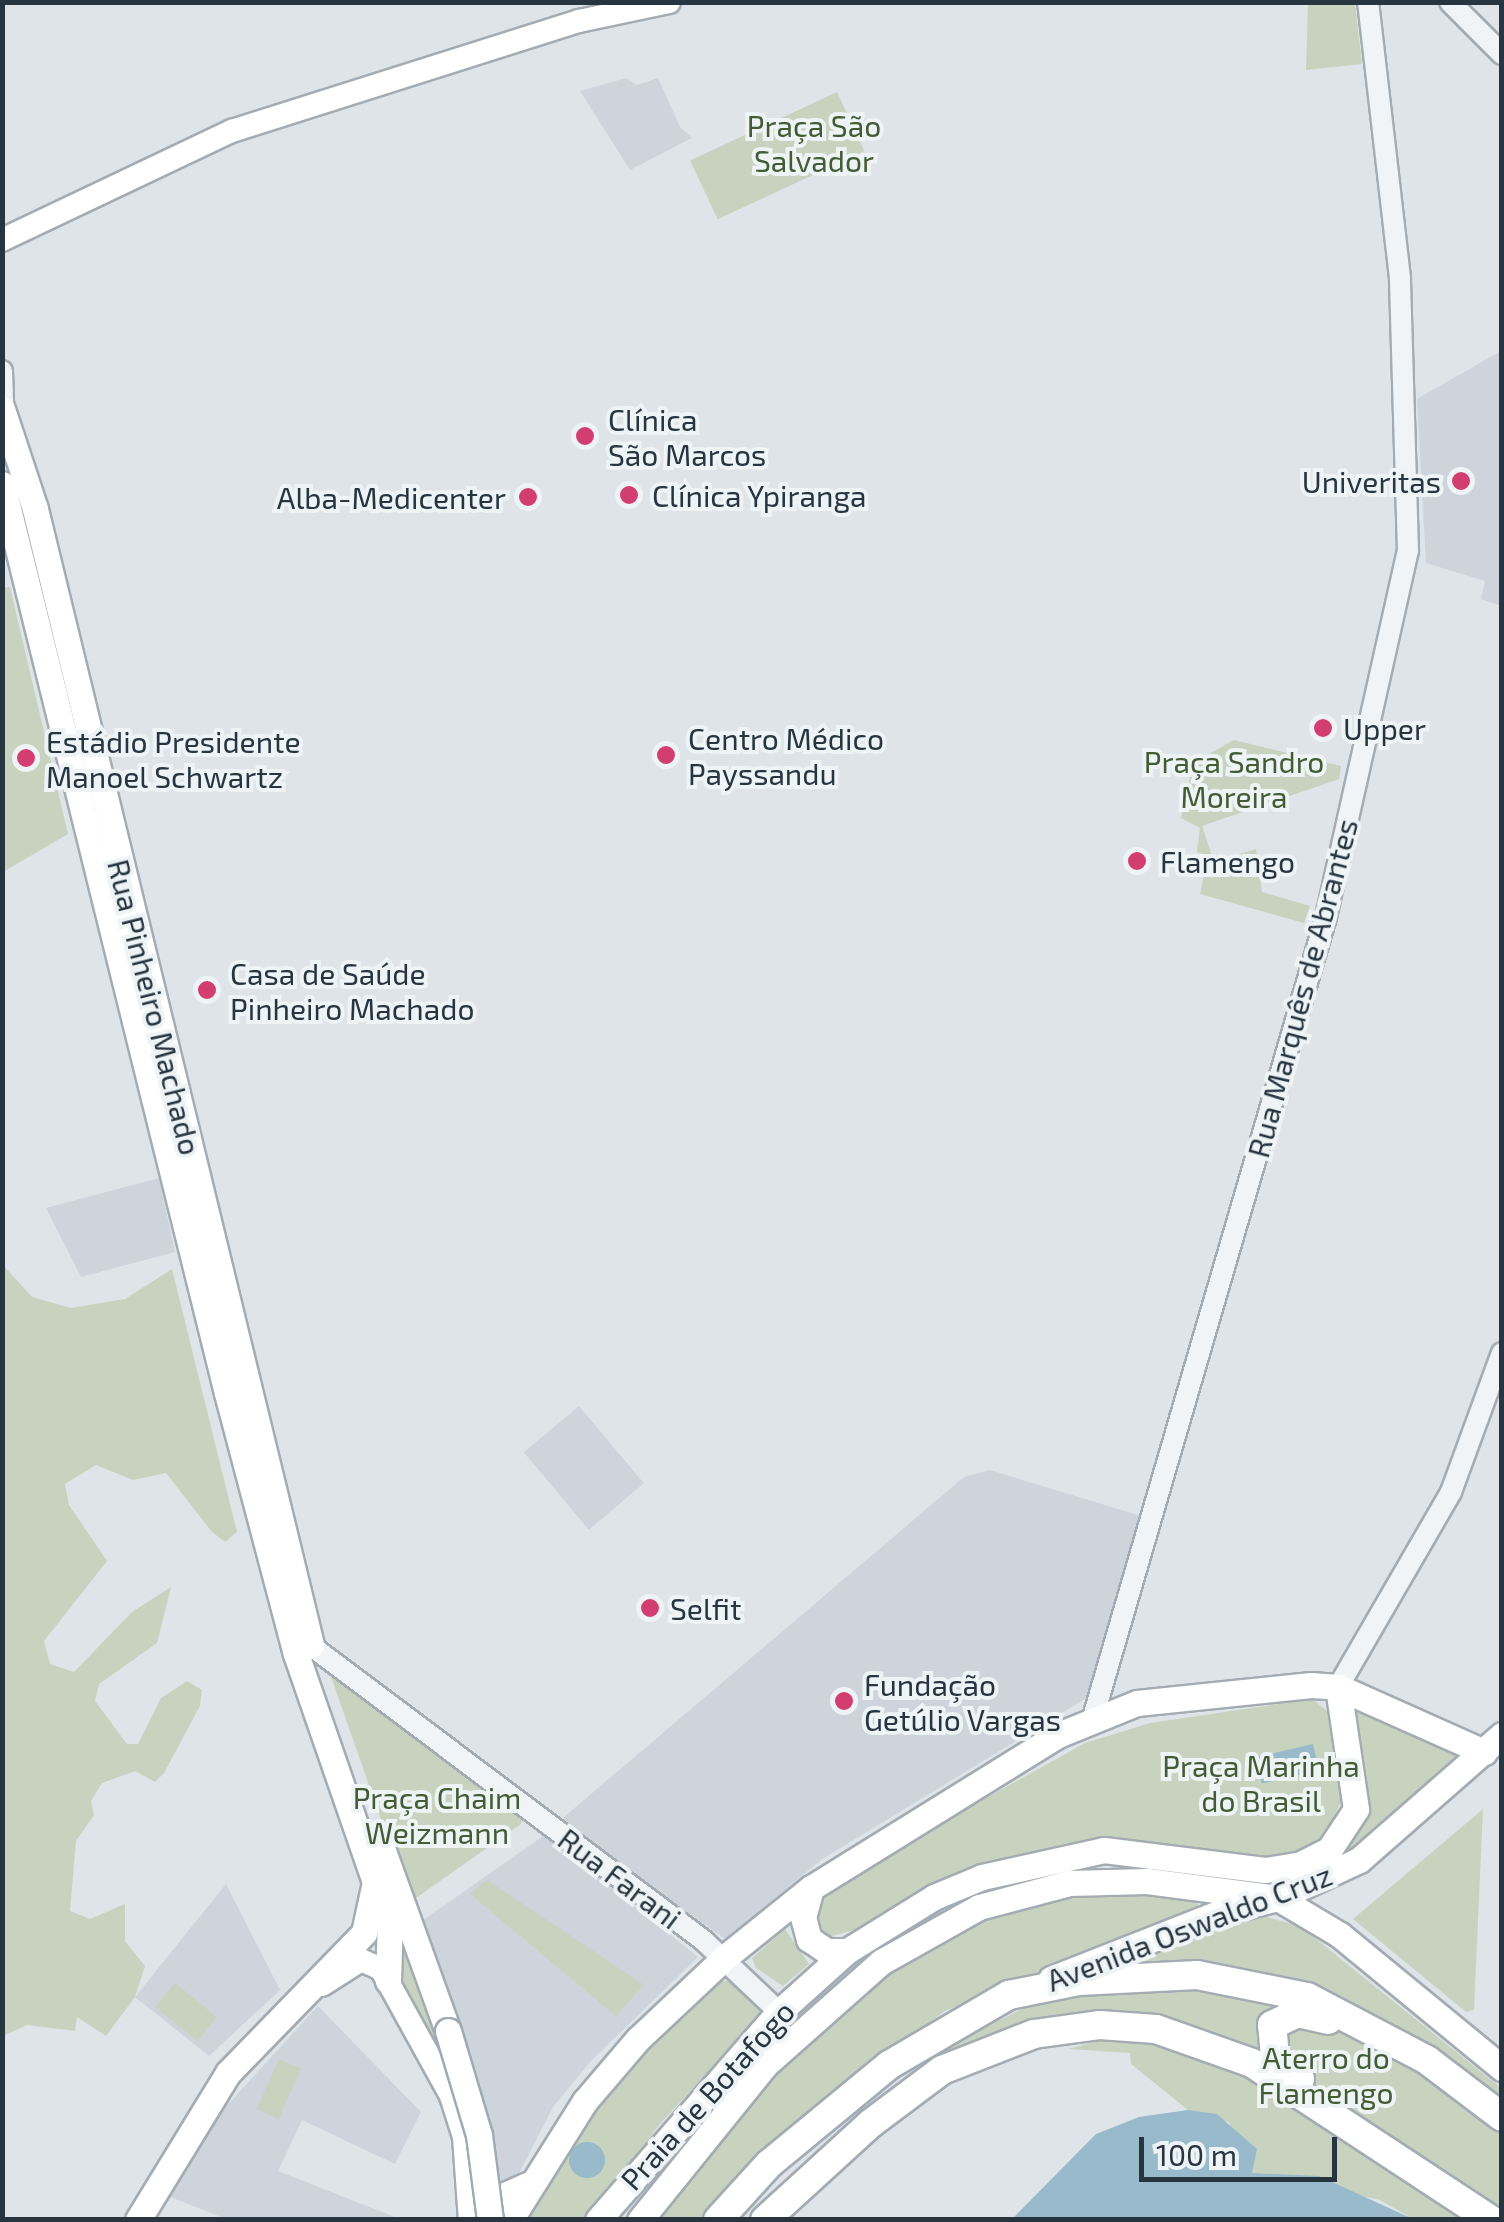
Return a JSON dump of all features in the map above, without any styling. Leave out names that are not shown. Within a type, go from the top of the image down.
[{"type":"highway","points":[[718,2220],[769,2164],[889,2065],[1009,1996],[1127,1976],[1239,1980],[1351,2015],[1427,2060],[1502,2117]]},
{"type":"highway","points":[[1362,2130],[1276,2057],[1272,2026],[1285,2014],[1314,2015],[1427,2060]]},
{"type":"highway","points":[[765,2220],[870,2124],[942,2070],[991,2046],[1071,2028],[1156,2029],[1219,2047],[1362,2130],[1491,2220]]},
{"type":"main road","points":[[2,240],[229,132],[578,22],[669,2]]},
{"type":"main road","name":"Rua Pinheiro Machado","points":[[2,409],[35,509],[303,1649]]},
{"type":"main road","name":"Rua Pinheiro Machado","points":[[2,484],[303,1649]]},
{"type":"main road","points":[[303,1649],[448,2031],[479,2135],[490,2220]]},
{"type":"main road","points":[[138,2220],[228,2074],[364,1933],[376,1892],[303,1649]]},
{"type":"main road","points":[[510,2220],[528,2185],[638,2040],[724,1958],[812,1888],[1003,1765],[1092,1720],[1174,1697],[1338,1687],[1493,1744]]},
{"type":"main road","name":"Praia de Botafogo","points":[[598,2220],[779,2012],[847,1951],[902,1914],[982,1877],[1104,1850],[1247,1869],[1285,1868],[1313,1859],[1350,1824],[1356,1790],[1338,1687]]},
{"type":"main road","name":"Avenida Oswaldo Cruz","points":[[1009,1996],[1221,1912],[1278,1898],[1373,1850],[1493,1744]]},
{"type":"main road","points":[[1069,1882],[1152,1865],[1247,1869]]},
{"type":"main road","points":[[388,1982],[392,1878]]},
{"type":"main road","name":"Praia de Botafogo","points":[[640,2220],[694,2148],[810,2020],[880,1962],[979,1907],[1069,1882],[1147,1882],[1278,1898]]},
{"type":"main road","points":[[812,1888],[803,1917],[808,1938],[827,1951],[847,1951]]},
{"type":"main road","points":[[1278,1898],[1340,1935],[1502,2068]]},
{"type":"main road","points":[[902,1914],[979,1907]]},
{"type":"main road","points":[[309,1993],[361,1960],[375,1963],[451,2096],[470,2208],[528,2185]]},
{"type":"main road","points":[[610,2220],[632,2181]]},
{"type":"street","name":"Rua Marquês de Abrantes","points":[[1092,1720],[1326,917],[1408,550],[1400,278],[1368,2]]},
{"type":"street","points":[[1374,28],[1388,2]]},
{"type":"street","points":[[1450,2],[1502,54]]},
{"type":"street","name":"Rua Pinheiro Machado","points":[[2,371],[2,409]]},
{"type":"street","points":[[1338,1687],[1451,1492],[1502,1353]]},
{"type":"street","name":"Rua Farani","points":[[303,1649],[724,1958],[779,2012]]},
{"type":"shaded area","points":[[626,78],[637,85],[658,78],[680,127],[692,138],[630,170],[580,91]]},
{"type":"shaded area","name":"Univeritas","points":[[1501,351],[1501,606],[1481,599],[1485,581],[1426,563],[1417,399]]},
{"type":"shaded area","points":[[159,1178],[175,1252],[81,1277],[46,1208]]},
{"type":"shaded area","points":[[579,1406],[644,1483],[589,1530],[524,1452]]},
{"type":"shaded area","points":[[990,1470],[1141,1516],[1088,1697],[821,1860],[725,1939],[564,1824],[564,1817],[964,1477]]},
{"type":"shaded area","points":[[546,1834],[698,1957],[591,2061],[553,2107],[515,2181],[498,2191],[419,1923]]},
{"type":"shaded area","points":[[226,1884],[280,1990],[209,2056],[135,1997]]},
{"type":"shaded area","points":[[318,2006],[421,2112],[395,2164],[302,2120],[278,2171],[400,2219],[226,2219],[168,2196],[208,2126]]},
{"type":"green space","points":[[1308,3],[1355,3],[1362,64],[1306,70]]},
{"type":"green space","name":"Praça São Salvador","points":[[837,92],[864,151],[718,219],[690,160]]},
{"type":"green space","name":"Estádio Presidente Manoel Schwartz","points":[[10,587],[68,834],[3,872],[2,588]]},
{"type":"green space","name":"Praça Sandro Moreira","points":[[1234,740],[1341,766],[1339,779],[1202,826],[1214,862],[1256,849],[1262,892],[1310,906],[1304,923],[1200,894],[1208,856],[1197,852],[1200,828],[1181,818],[1193,763]]},
{"type":"green space","points":[[3,1265],[32,1297],[71,1308],[125,1299],[172,1269],[237,1532],[225,1542],[212,1532],[166,1473],[133,1480],[96,1465],[65,1484],[69,1505],[107,1561],[44,1641],[50,1664],[74,1672],[132,1612],[171,1587],[157,1643],[99,1684],[95,1701],[127,1744],[138,1744],[161,1698],[187,1681],[202,1690],[200,1706],[164,1773],[155,1782],[135,1771],[102,1783],[91,1801],[94,1815],[76,1841],[70,1911],[90,1919],[125,1904],[125,1941],[145,1966],[135,1997],[106,2036],[77,2017],[75,2031],[27,2025],[3,2036]]},
{"type":"green space","name":"Praça Chaim Weizmann","points":[[328,1668],[523,1814],[521,1824],[416,1898],[408,1897]]},
{"type":"green space","name":"Praça Marinha do Brasil","points":[[1312,1699],[1327,1711],[1342,1799],[1324,1838],[1304,1851],[1260,1860],[1148,1842],[1067,1843],[956,1878],[858,1929],[828,1937],[816,1933],[815,1905],[864,1866],[1085,1743],[1150,1723]]},
{"type":"green space","points":[[1354,1711],[1451,1751],[1458,1759],[1340,1857],[1364,1826],[1369,1802]]},
{"type":"green space","points":[[1483,1809],[1474,2010],[1466,2012],[1353,1919]]},
{"type":"green space","points":[[487,1880],[644,1985],[616,2016],[470,1894]]},
{"type":"green space","points":[[1109,1890],[1190,1897],[1201,1907],[945,2011],[802,2116],[699,2219],[652,2220],[761,2085],[920,1947],[964,1923],[1059,1894]]},
{"type":"green space","points":[[393,1903],[455,2080],[396,1983]]},
{"type":"green space","name":"Aterro do Flamengo","points":[[1255,1914],[1300,1926],[1501,2088],[1501,2219],[1413,2219],[1380,2200],[1252,2173],[1229,2122],[1188,2110],[1131,2064],[1130,2053],[1068,2049],[1105,2039],[1127,2013],[1018,2022],[925,2063],[922,2059],[1026,2007],[1126,1987],[1125,1958]]},
{"type":"green space","points":[[785,1929],[809,1964],[783,1986],[756,1968],[752,1958]]},
{"type":"green space","points":[[733,1980],[763,2012],[659,2125],[589,2219],[516,2220],[549,2166],[626,2070],[718,1982]]},
{"type":"green space","points":[[175,1983],[217,2017],[197,2041],[155,2007]]},
{"type":"green space","points":[[279,2059],[301,2069],[279,2119],[257,2109]]},
{"type":"water","points":[[1313,1744],[1319,1770],[1262,1784],[1256,1757]]},
{"type":"water","points":[[1188,2110],[1217,2114],[1257,2149],[1252,2173],[1319,2176],[1413,2219],[1012,2219],[1096,2134],[1139,2117]]},
{"type":"water","points":[[587,2142],[600,2147],[605,2160],[600,2173],[587,2178],[574,2173],[569,2160],[574,2147]]},
{"type":"place","name":"Clínica São Marcos","points":[[585,436]]},
{"type":"place","name":"Univeritas","points":[[1461,481]]},
{"type":"place","name":"Clínica Ypiranga","points":[[629,495]]},
{"type":"place","name":"Alba-Medicenter","points":[[528,497]]},
{"type":"place","name":"Upper","points":[[1323,728]]},
{"type":"place","name":"Centro Médico Payssandu","points":[[666,755]]},
{"type":"place","name":"Estádio Presidente Manoel Schwartz","points":[[26,758]]},
{"type":"place","name":"Flamengo","points":[[1137,861]]},
{"type":"place","name":"Casa de Saúde Pinheiro Machado","points":[[207,990]]},
{"type":"place","name":"Selfit","points":[[650,1608]]},
{"type":"place","name":"Fundação Getúlio Vargas","points":[[844,1701]]}]
